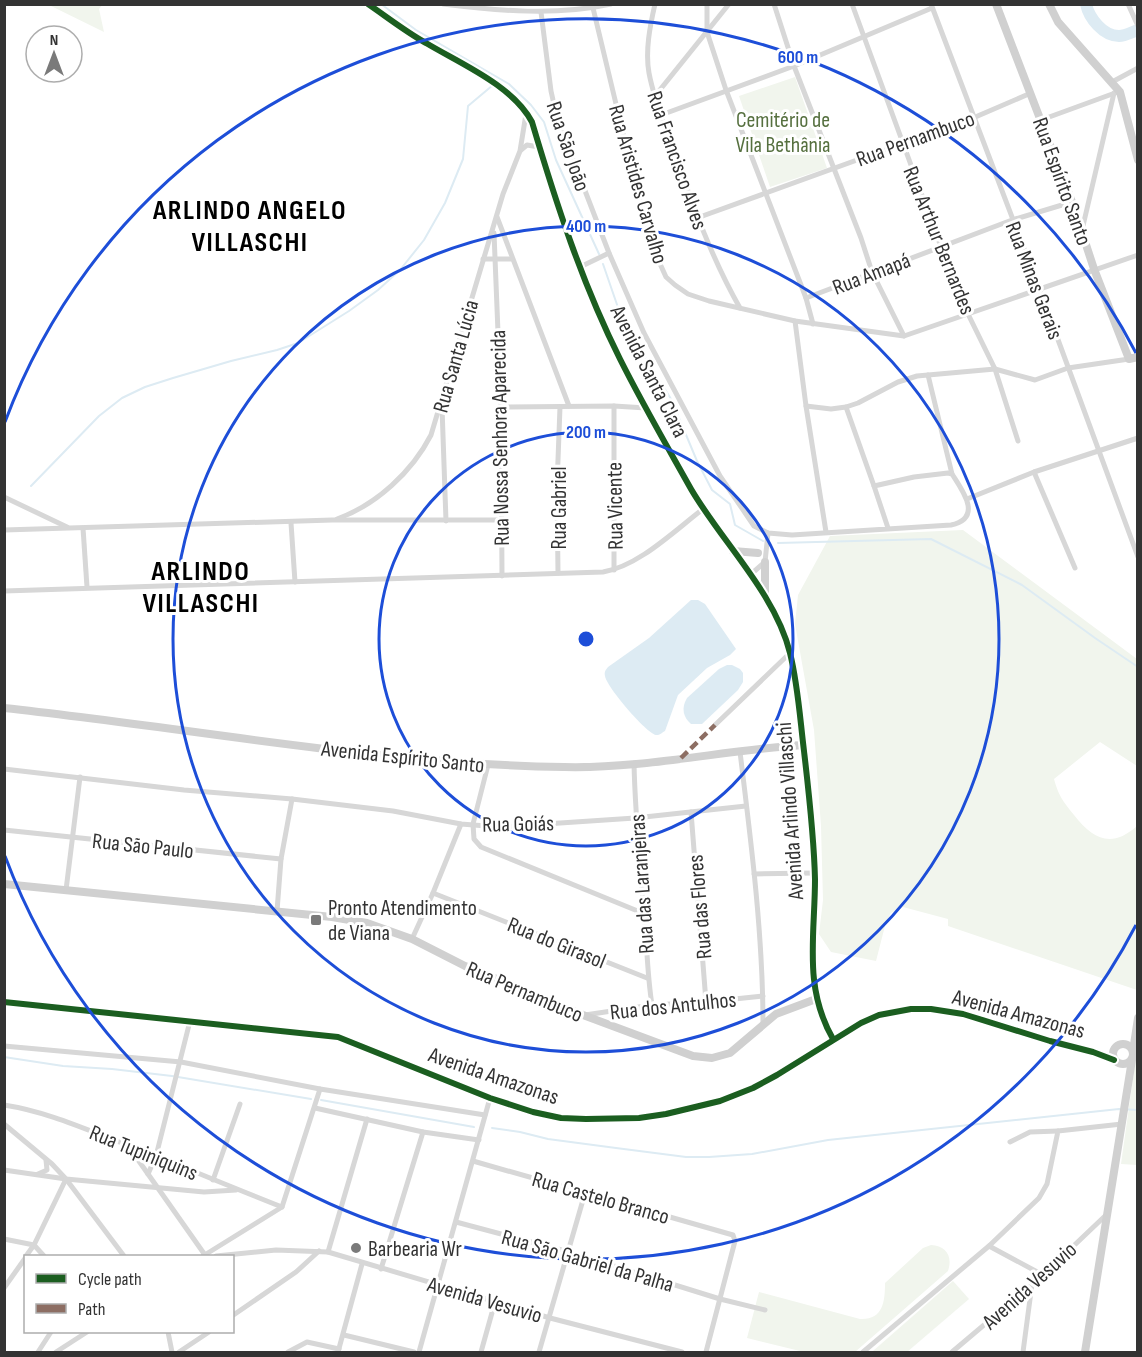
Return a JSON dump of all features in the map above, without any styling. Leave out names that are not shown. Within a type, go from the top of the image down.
[{"type":"street","name":"Avenida Santa Clara","points":[[368,4],[423,42],[507,93],[526,112],[532,122],[561,218],[619,356],[703,509],[743,564],[776,617]]},
{"type":"street","points":[[443,4],[541,12],[575,7],[593,8],[611,4]]},
{"type":"street","name":"Rua Francisco Alves","points":[[655,4],[648,52],[649,71],[655,96],[697,218],[712,255],[740,309]]},
{"type":"street","points":[[706,4],[707,32],[726,90],[806,298],[813,324]]},
{"type":"street","points":[[655,96],[729,4]]},
{"type":"street","points":[[774,4],[794,66],[872,272],[904,336],[1137,255]]},
{"type":"street","name":"Rua Arthur Bernardes","points":[[852,4],[941,247],[968,314],[994,369],[1018,441]]},
{"type":"street","name":"Rua Espírito Santo","points":[[996,4],[1072,202],[1094,269],[1133,358]]},
{"type":"street","points":[[1049,4],[1058,22],[1112,82],[1137,160]]},
{"type":"street","points":[[1128,4],[1137,26]]},
{"type":"street","points":[[661,116],[794,66],[931,6]]},
{"type":"street","name":"Rua Minas Gerais","points":[[931,6],[1039,288],[1137,557]]},
{"type":"street","name":"Rua Aristides Carvalho","points":[[593,8],[634,178],[660,267],[675,285],[688,294],[740,309],[813,324],[904,336]]},
{"type":"street","name":"Rua São João","points":[[541,12],[551,91],[557,118],[609,253],[644,333],[720,476],[754,526],[768,533]]},
{"type":"street","points":[[1112,82],[1137,68]]},
{"type":"street","points":[[1041,120],[1117,92]]},
{"type":"street","points":[[1082,232],[1117,92]]},
{"type":"street","name":"Rua Pernambuco","points":[[697,218],[973,118],[1031,93]]},
{"type":"street","name":"Rua Santa Lúcia","points":[[332,520],[348,515],[372,501],[414,462],[430,435],[503,194],[520,151],[526,112]]},
{"type":"street","points":[[520,151],[527,145],[539,147]]},
{"type":"street","name":"Rua Amapá","points":[[806,298],[1012,220],[1072,202]]},
{"type":"street","points":[[497,216],[569,406]]},
{"type":"street","name":"Rua Nossa Senhora Aparecida","points":[[493,229],[501,408],[502,576]]},
{"type":"street","points":[[580,267],[609,253]]},
{"type":"street","points":[[483,259],[512,259]]},
{"type":"street","points":[[795,321],[826,532]]},
{"type":"street","points":[[806,406],[831,409],[846,407],[898,382],[928,375],[994,369],[1035,380],[1068,368],[1133,358]]},
{"type":"street","points":[[765,598],[768,533],[792,535],[958,524],[967,515],[969,507],[967,499],[952,474],[928,375]]},
{"type":"street","points":[[442,400],[446,520]]},
{"type":"street","points":[[501,408],[569,406],[646,408]]},
{"type":"street","name":"Rua Vicente","points":[[614,406],[614,570]]},
{"type":"street","name":"Rua Gabriel","points":[[558,573],[557,486],[560,407]]},
{"type":"street","points":[[846,407],[888,528]]},
{"type":"street","points":[[967,499],[1034,472],[1137,438]]},
{"type":"street","points":[[1034,472],[1075,568]]},
{"type":"street","points":[[874,486],[914,477],[952,474]]},
{"type":"street","points":[[4,497],[69,527]]},
{"type":"street","points":[[4,591],[502,576],[614,570],[642,556],[703,509]]},
{"type":"street","points":[[4,530],[332,520],[501,520]]},
{"type":"street","points":[[291,523],[295,582]]},
{"type":"street","points":[[83,528],[87,587]]},
{"type":"street","points":[[743,564],[766,549]]},
{"type":"street","points":[[733,551],[758,554]]},
{"type":"street","points":[[750,575],[765,562]]},
{"type":"street","name":"Avenida Arlindo Villaschi","points":[[776,617],[790,653],[801,718],[813,829],[813,972],[816,999],[833,1039]]},
{"type":"street","points":[[715,725],[790,653]]},
{"type":"street","name":"Avenida Espírito Santo","points":[[4,708],[328,748],[488,765],[567,767],[634,763],[803,745]]},
{"type":"street","points":[[740,752],[754,874],[763,1024]]},
{"type":"street","name":"Rua das Laranjeiras","points":[[634,763],[635,818],[645,914],[647,978],[652,1005]]},
{"type":"street","points":[[488,765],[473,824],[474,839],[481,847],[645,914]]},
{"type":"street","name":"Rua Goiás","points":[[4,769],[292,799],[393,811],[461,824],[499,827],[635,818],[746,806]]},
{"type":"street","points":[[66,890],[80,777]]},
{"type":"street","points":[[277,912],[281,859],[292,799]]},
{"type":"street","name":"Rua das Flores","points":[[691,812],[706,1002]]},
{"type":"street","points":[[412,939],[461,824]]},
{"type":"street","name":"Rua São Paulo","points":[[4,830],[281,859]]},
{"type":"street","points":[[754,874],[814,873]]},
{"type":"street","name":"Rua Pernambuco","points":[[4,884],[350,919],[412,939],[465,966],[584,1015],[682,1053],[702,1058],[730,1053],[763,1024],[786,1009],[816,999]]},
{"type":"street","name":"Rua do Girasol","points":[[433,893],[647,978]]},
{"type":"street","name":"Rua dos Antulhos","points":[[584,1015],[652,1005],[763,996]]},
{"type":"street","name":"Avenida Amazonas","points":[[4,1002],[338,1037],[490,1098],[533,1112],[561,1118],[612,1120],[666,1114],[720,1101],[753,1089],[833,1039],[879,1015],[894,1011],[931,1009],[963,1014],[1093,1052],[1116,1062]]},
{"type":"street","points":[[1085,1353],[1137,1018]]},
{"type":"street","points":[[148,1174],[156,1155],[190,1021]]},
{"type":"street","points":[[1126,1090],[1112,1054],[1115,1048],[1123,1044],[1135,1029]]},
{"type":"street","points":[[1123,1044],[1129,1046],[1132,1055]]},
{"type":"street","points":[[4,1046],[180,1065],[485,1114]]},
{"type":"street","name":"Avenida Amazonas","points":[[1093,1052],[1115,1048]]},
{"type":"street","points":[[1116,1062],[1125,1064],[1132,1055]]},
{"type":"street","points":[[206,1255],[282,1207],[320,1089]]},
{"type":"street","points":[[419,1353],[490,1098]]},
{"type":"street","points":[[213,1180],[240,1104]]},
{"type":"street","name":"Rua Tupiniquins","points":[[4,1105],[36,1111],[156,1155],[282,1207]]},
{"type":"street","points":[[315,1108],[423,1132],[479,1140]]},
{"type":"street","points":[[328,1252],[367,1119]]},
{"type":"street","points":[[4,1124],[66,1179],[122,1255]]},
{"type":"street","points":[[1010,1142],[1030,1132],[1122,1124]]},
{"type":"street","points":[[863,1353],[989,1246],[1039,1198],[1047,1184],[1058,1131]]},
{"type":"street","points":[[381,1269],[423,1132]]},
{"type":"street","points":[[128,1145],[159,1187],[203,1255]]},
{"type":"street","points":[[36,1175],[47,1170],[46,1159]]},
{"type":"street","name":"Rua Castelo Branco","points":[[473,1161],[729,1233],[735,1241],[720,1299]]},
{"type":"street","points":[[4,1170],[66,1179],[204,1192],[238,1190]]},
{"type":"street","points":[[27,1255],[66,1179]]},
{"type":"street","points":[[539,1353],[585,1193]]},
{"type":"street","name":"Avenida Vesuvio","points":[[952,1353],[1043,1275],[1106,1216]]},
{"type":"street","name":"Rua São Gabriel da Palha","points":[[456,1222],[569,1252],[720,1299],[765,1310]]},
{"type":"street","points":[[4,1239],[34,1245],[42,1255]]},
{"type":"street","points":[[989,1246],[1043,1275]]},
{"type":"street","name":"Avenida Vesuvio","points":[[233,1255],[267,1251],[328,1252],[362,1264],[550,1318],[682,1353]]},
{"type":"street","points":[[234,1315],[296,1272],[319,1251]]},
{"type":"street","points":[[4,1288],[24,1260]]},
{"type":"street","points":[[288,1353],[307,1342],[339,1351],[362,1264]]},
{"type":"street","points":[[1023,1353],[1032,1284]]},
{"type":"street","points":[[706,1353],[720,1299]]},
{"type":"street","points":[[481,1353],[495,1302]]},
{"type":"street","points":[[38,1353],[50,1333]]},
{"type":"street","points":[[56,1353],[86,1333]]},
{"type":"street","points":[[168,1333],[172,1353]]},
{"type":"street","points":[[179,1353],[208,1333]]},
{"type":"street","points":[[344,1335],[414,1353]]},
{"type":"street","points":[[960,1353],[961,1345]]},
{"type":"green space","points":[[49,5],[102,5],[99,9],[104,32]]},
{"type":"green space","name":"Cemitério de Vila Bethânia","points":[[795,77],[827,168],[770,187],[739,96]]},
{"type":"green space","points":[[963,530],[1137,659],[1137,766],[1100,742],[1054,779],[1067,806],[1095,835],[1111,839],[1128,833],[1137,826],[1137,990],[948,926],[948,919],[903,907],[891,913],[886,922],[876,961],[831,952],[819,934],[823,900],[821,826],[814,730],[795,624],[798,595],[830,536]]},
{"type":"green space","points":[[1137,1050],[1137,1165],[1121,1164]]},
{"type":"green space","points":[[931,1245],[941,1247],[949,1256],[948,1271],[855,1352],[804,1352],[747,1338],[759,1292],[860,1319],[874,1316],[883,1303],[885,1283],[923,1248]]},
{"type":"green space","points":[[953,1281],[969,1299],[907,1352],[873,1351]]},
{"type":"shaded area","points":[[691,600],[698,600],[705,604],[736,649],[707,668],[678,695],[665,731],[656,735],[644,726],[619,699],[607,681],[605,672],[608,667],[649,638]]},
{"type":"shaded area","points":[[727,665],[740,669],[743,673],[743,682],[738,690],[702,724],[691,724],[684,712],[687,698],[719,669]]},
{"type":"waterway","points":[[381,4],[416,30],[509,84],[531,105],[544,122],[556,160],[599,254]]},
{"type":"waterway","points":[[1086,4],[1090,15],[1102,30],[1121,36],[1138,30]]},
{"type":"waterway","points":[[31,486],[99,416],[122,398],[145,387],[173,378],[298,343],[378,290],[400,270],[424,240],[445,203],[463,159],[468,106],[493,85]]},
{"type":"waterway","points":[[603,264],[623,322],[671,399],[712,490],[730,504],[735,525],[763,541]]},
{"type":"waterway","points":[[778,543],[931,539],[1022,585],[1138,667]]},
{"type":"waterway","points":[[4,1057],[63,1066],[172,1076],[311,1099]]},
{"type":"waterway","points":[[321,1100],[474,1127]]},
{"type":"waterway","points":[[492,1128],[548,1139],[686,1157],[709,1157],[752,1154],[828,1140],[1119,1109],[1138,1110]]},
{"type":"marked path","points":[[681,758],[715,725]]},
{"type":"cycle path","points":[[368,4],[411,34],[499,86],[512,97],[532,122],[571,242],[620,359],[691,489],[760,589],[783,631],[795,677],[814,847],[814,981],[824,1020],[833,1039]]},
{"type":"cycle path","points":[[4,1002],[338,1037],[490,1098],[533,1112],[561,1118],[639,1118],[720,1101],[753,1088],[777,1075],[861,1023],[879,1015],[911,1009],[931,1009],[963,1014],[1114,1060]]},
{"type":"place","name":"Pronto Atendimento de Viana","points":[[316,920]]},
{"type":"place","name":"Barbearia Wr","points":[[356,1248]]},
{"type":"district","name":"ARLINDO ANGELO VILLASCHI","points":[[250,225]]},
{"type":"district","name":"ARLINDO VILLASCHI","points":[[201,586]]}]
